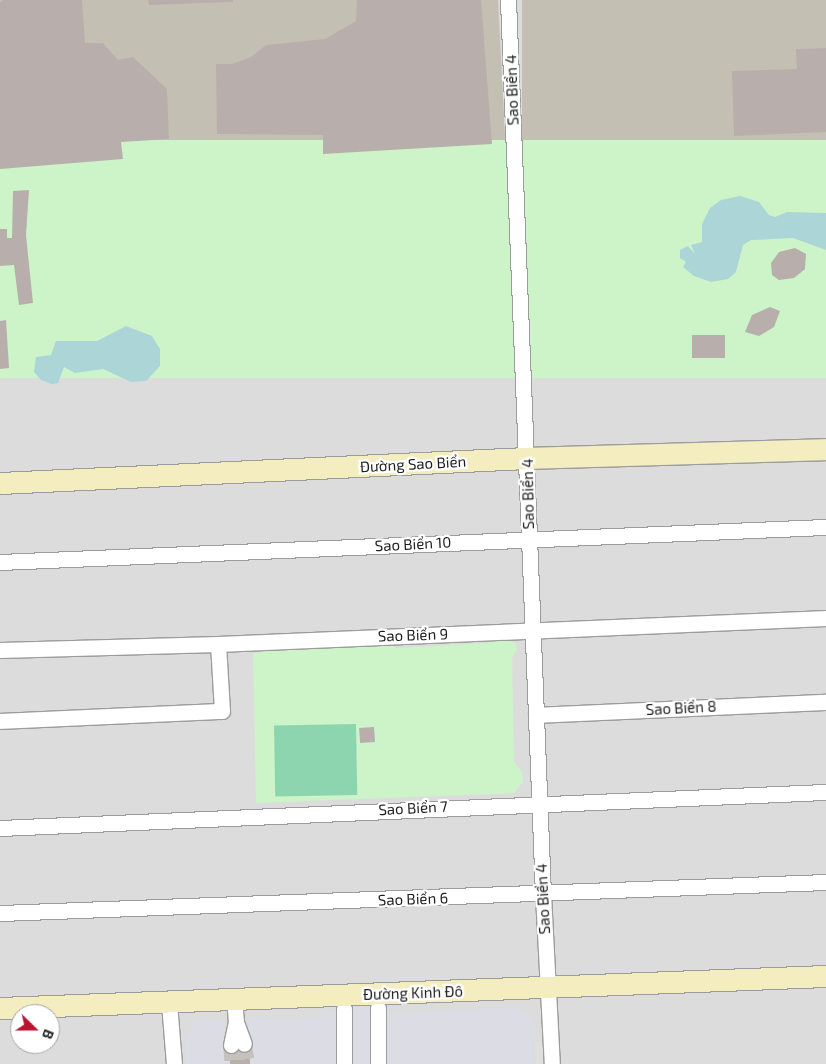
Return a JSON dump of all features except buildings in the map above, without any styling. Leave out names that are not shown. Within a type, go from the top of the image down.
[{"type":"street","name":"Sao Biển 4","points":[[508,0],[539,802],[552,1064]]},
{"type":"street","name":"Đường Sao Biển","points":[[0,483],[527,458],[826,448]]},
{"type":"street","name":"Sao Biển 10","points":[[0,562],[826,527]]},
{"type":"street","name":"Sao Biển 9","points":[[0,650],[218,644],[826,618]]},
{"type":"street","points":[[0,721],[222,711],[218,644]]},
{"type":"street","name":"Sao Biển 8","points":[[536,715],[826,702]]},
{"type":"street","name":"Sao Biển 7","points":[[0,828],[539,802],[826,792]]},
{"type":"street","name":"Sao Biển 6","points":[[0,913],[543,895],[826,882]]},
{"type":"street","name":"Đường Kinh Đô","points":[[0,1008],[169,1003],[826,976]]},
{"type":"street","points":[[234,1000],[238,1045]]},
{"type":"street","points":[[169,1003],[174,1064]]},
{"type":"street","points":[[378,1008],[378,1064]]},
{"type":"street","points":[[344,1009],[344,1064]]},
{"type":"shaded area","points":[[0,0],[826,0],[826,1064],[0,1064]]},
{"type":"shaded area","points":[[0,0],[498,0],[506,153],[0,176]]},
{"type":"shaded area","points":[[522,0],[826,0],[826,152],[522,152]]},
{"type":"shaded area","points":[[382,1007],[392,1014],[518,1007],[532,1017],[537,1032],[532,1043],[532,1064],[186,1064],[185,1039],[194,1021],[202,1018],[221,1020],[227,1032],[247,1042],[245,1023],[253,1015],[269,1020],[320,1018],[328,1010]]},
{"type":"shaded area","points":[[535,1042],[542,1042],[542,1064],[536,1064]]},
{"type":"green space","points":[[0,140],[826,140],[826,378],[0,378]]},
{"type":"green space","points":[[506,638],[516,644],[517,650],[512,658],[514,762],[522,772],[523,782],[514,793],[256,803],[253,653],[342,645],[390,644],[396,648],[487,643],[491,639]]},
{"type":"green space","points":[[356,724],[357,795],[275,796],[274,725]]},
{"type":"water","points":[[740,196],[759,202],[769,215],[775,217],[787,212],[826,213],[826,250],[793,238],[751,240],[743,245],[736,272],[728,279],[711,282],[694,276],[683,267],[686,262],[680,258],[680,250],[688,246],[695,254],[691,245],[702,242],[702,224],[710,208],[721,200]]},
{"type":"water","points":[[126,326],[152,336],[160,349],[160,366],[146,381],[131,382],[103,369],[75,373],[64,367],[58,383],[52,384],[41,380],[34,372],[36,357],[51,355],[56,341],[97,341]]},
{"type":"tunnel","points":[[244,1044],[248,1064]]},
{"type":"tunnel","points":[[231,1045],[232,1064]]}]
